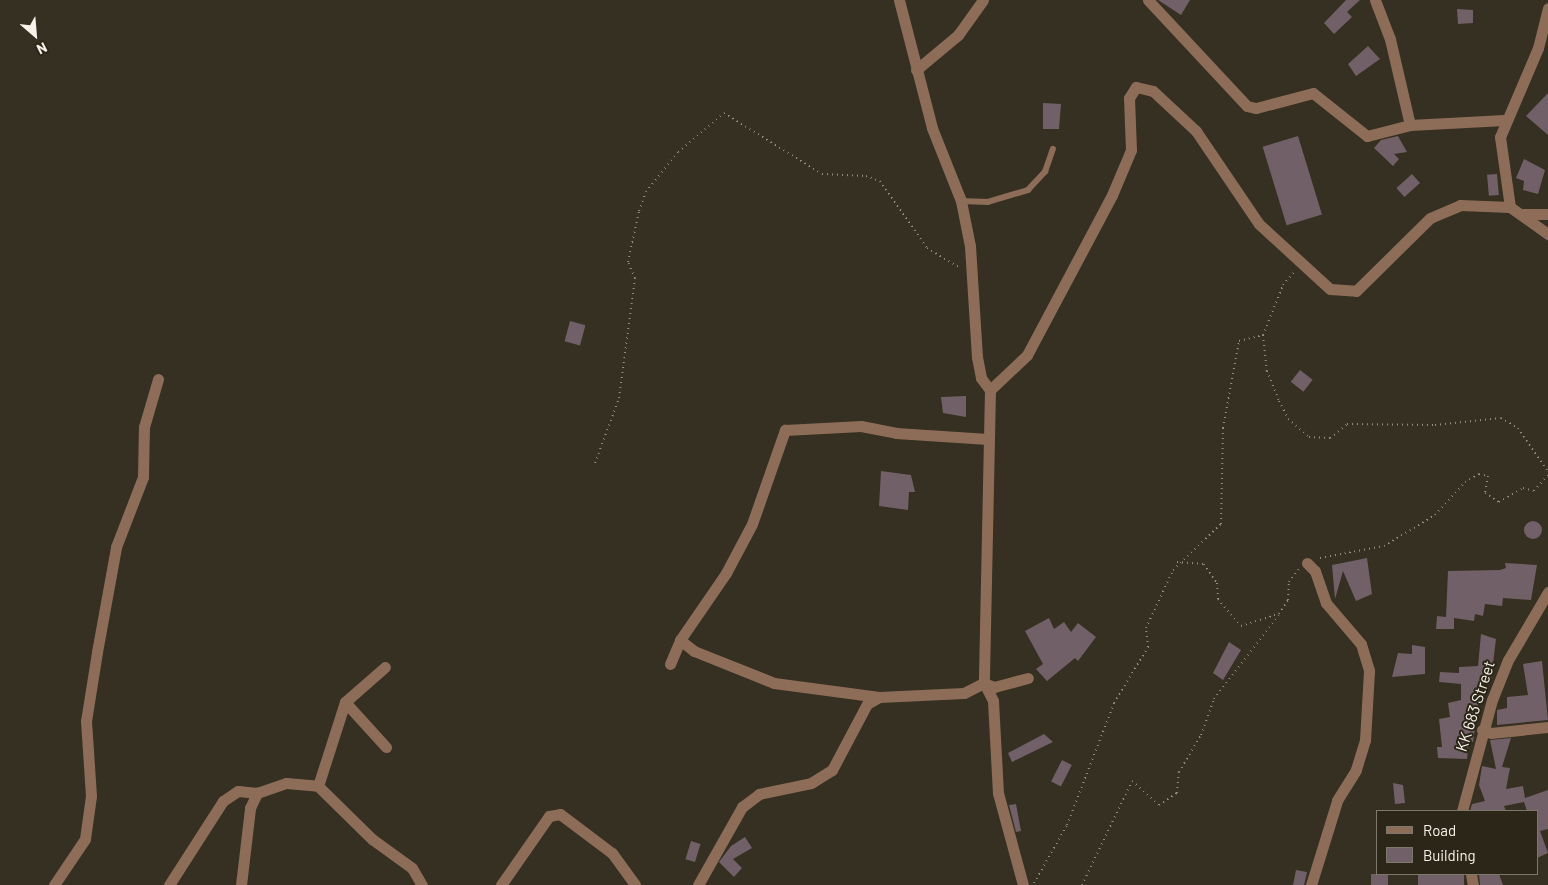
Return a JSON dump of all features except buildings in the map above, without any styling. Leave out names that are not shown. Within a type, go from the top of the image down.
[{"type":"street","points":[[899,0],[932,128],[960,201],[971,272],[977,357],[981,378],[990,390],[984,683],[993,701],[998,793],[1023,885]]},
{"type":"street","points":[[916,70],[958,35],[983,0]]},
{"type":"street","points":[[1148,0],[1247,106],[1256,108],[1314,92],[1367,136],[1410,125],[1504,120]]},
{"type":"street","points":[[1375,0],[1390,39],[1410,125]]},
{"type":"street","points":[[1510,207],[1500,145],[1504,120],[1538,48],[1548,8]]},
{"type":"street","points":[[990,390],[1027,355],[1112,195],[1131,150],[1130,98],[1136,87],[1153,91],[1196,131],[1254,218],[1300,264],[1330,289],[1356,291],[1430,218],[1460,205],[1510,207],[1548,234]]},
{"type":"street","points":[[1521,214],[1548,214]]},
{"type":"street","points":[[54,885],[85,839],[91,796],[86,721],[102,617],[116,547],[143,477],[144,427],[158,379]]},
{"type":"street","points":[[670,664],[680,640],[726,573],[752,524],[785,430],[861,426],[896,433],[988,439]]},
{"type":"street","points":[[1307,563],[1315,571],[1326,603],[1361,644],[1369,671],[1365,740],[1356,770],[1334,808],[1311,885]]},
{"type":"street","name":"KK 683 Street","points":[[1462,810],[1482,730],[1508,660],[1548,592]]},
{"type":"street","points":[[680,640],[694,651],[774,683],[879,698],[964,693],[984,683],[994,687],[1028,678]]},
{"type":"street","points":[[318,786],[345,702],[385,667]]},
{"type":"street","points":[[698,885],[742,807],[759,794],[811,782],[832,770],[868,704],[879,698]]},
{"type":"street","points":[[345,702],[386,747]]},
{"type":"street","points":[[1482,730],[1491,733],[1548,727]]},
{"type":"street","points":[[169,885],[223,800],[238,791],[257,793],[286,783],[318,786],[372,839],[412,868],[422,885]]},
{"type":"street","points":[[241,885],[250,808],[257,793]]},
{"type":"street","points":[[501,885],[549,816],[560,814],[612,852],[635,885]]},
{"type":"lane","points":[[960,201],[988,202],[1028,190],[1045,172],[1053,149]]},
{"type":"path","points":[[595,463],[619,398],[635,278],[628,262],[639,211],[646,192],[678,152],[724,113],[822,174],[866,176],[880,181],[927,248],[939,258],[971,272]]},
{"type":"path","points":[[1082,885],[1132,781],[1159,805],[1177,793],[1179,772],[1201,734],[1214,699],[1279,614],[1288,600],[1289,582],[1307,563],[1384,546],[1434,515],[1465,482],[1479,474],[1488,476],[1485,493],[1500,502],[1523,488],[1534,491],[1548,474],[1518,428],[1501,418],[1435,425],[1347,424],[1330,438],[1309,436],[1288,419],[1278,401],[1267,371],[1263,335],[1283,285],[1300,264]]},
{"type":"path","points":[[1033,885],[1068,825],[1114,703],[1148,647],[1146,628],[1177,562],[1221,524],[1221,457],[1229,385],[1239,342],[1263,335]]},
{"type":"path","points":[[1177,562],[1204,564],[1217,583],[1218,598],[1241,626],[1279,614]]}]
